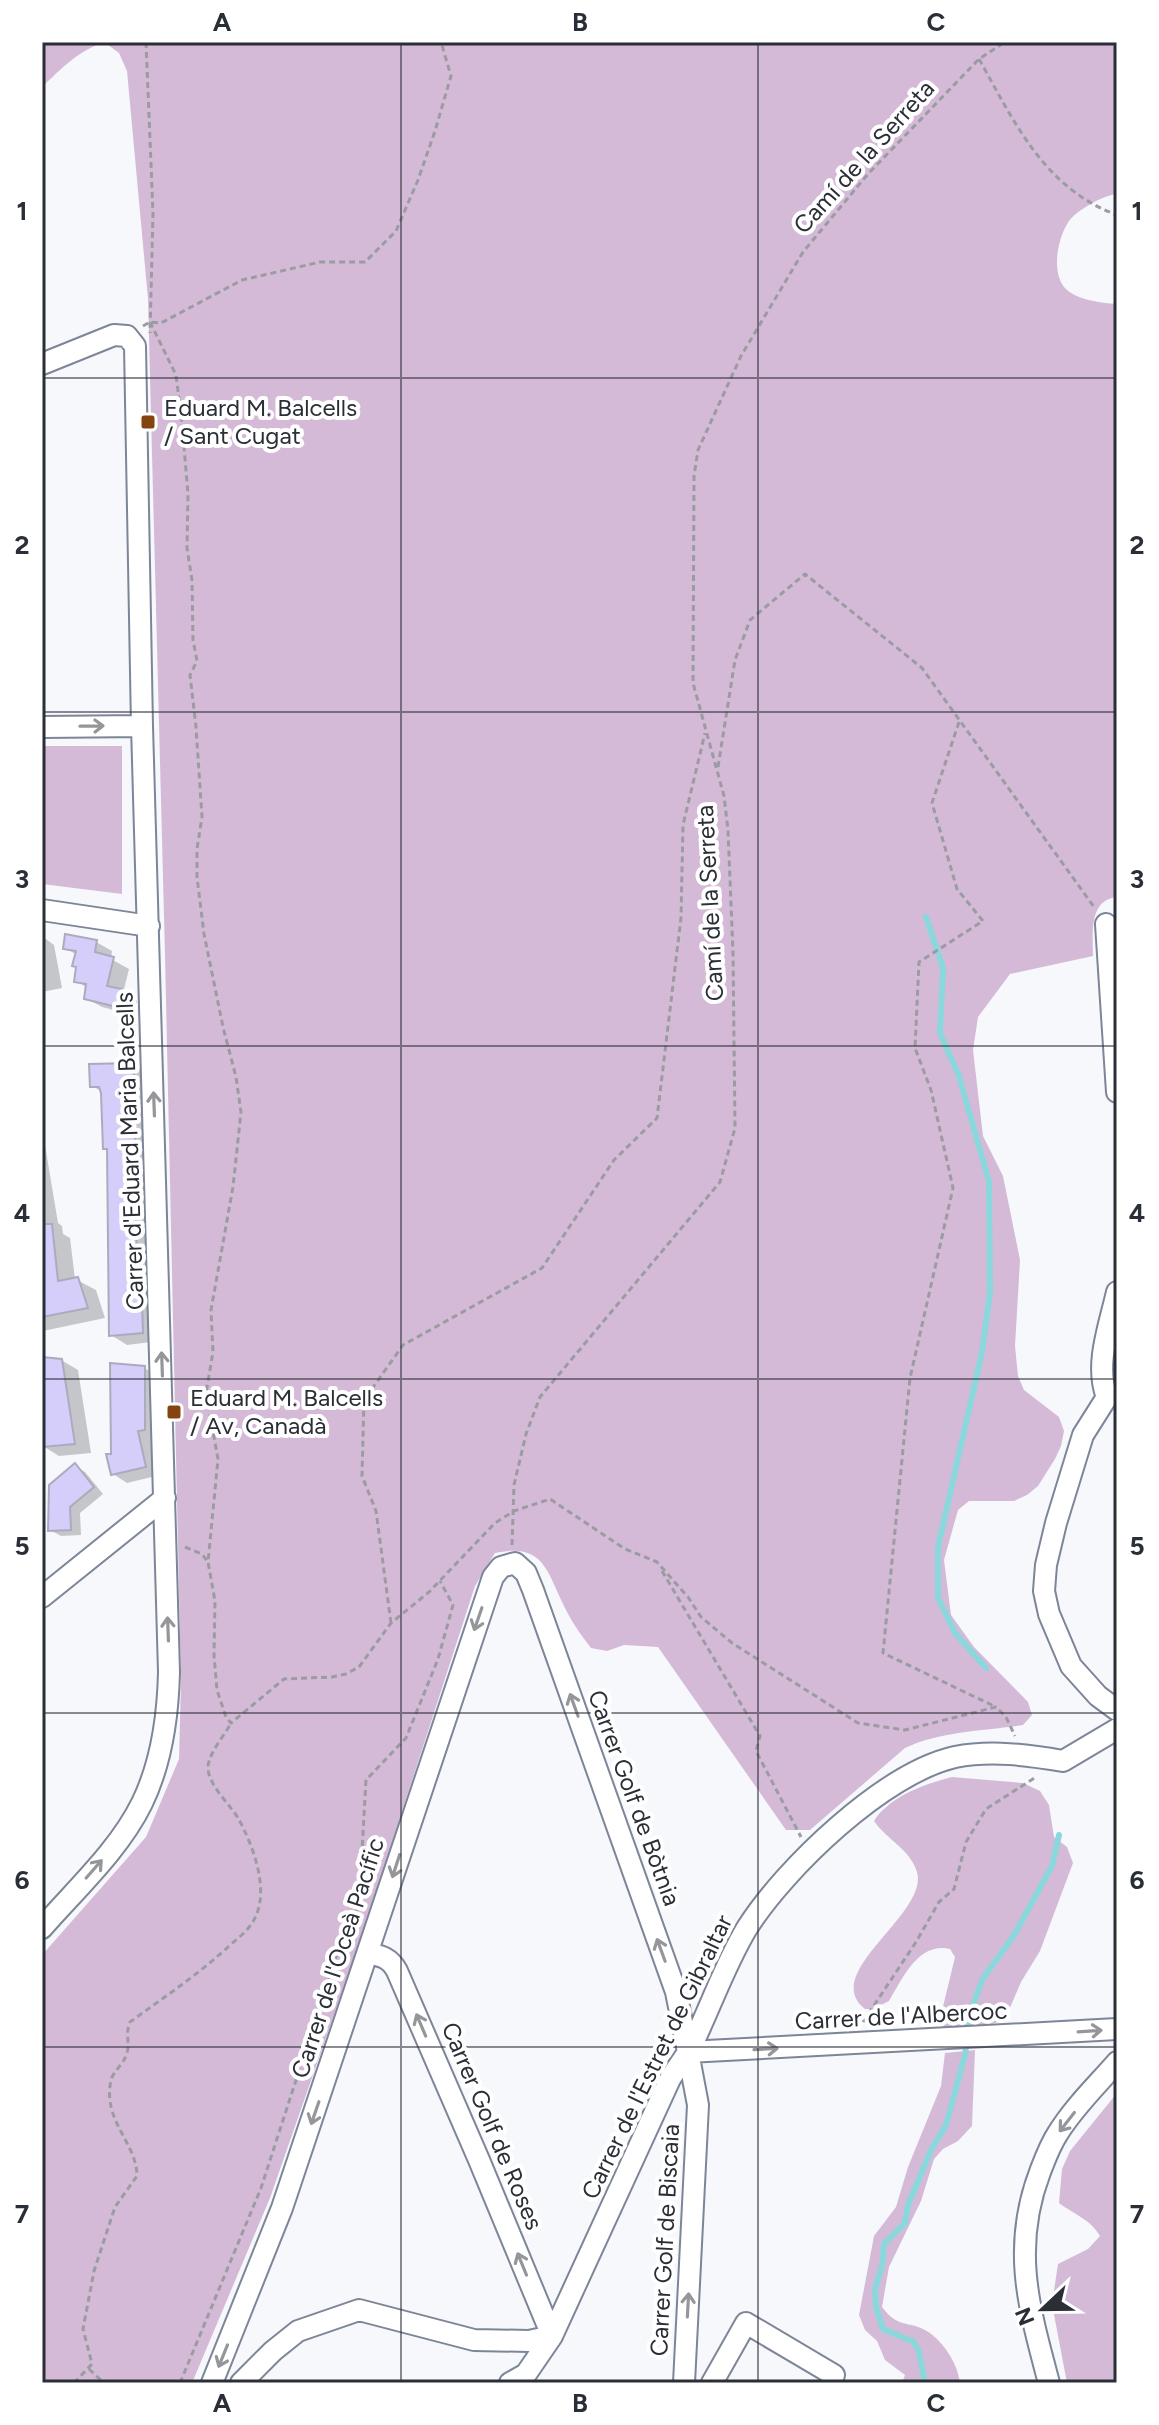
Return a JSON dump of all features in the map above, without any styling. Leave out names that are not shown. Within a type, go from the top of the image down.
[{"type":"street","name":"Carrer d'Eduard Maria Balcells","points":[[42,364],[114,335],[127,336],[135,346],[142,726],[169,1685],[168,1712],[159,1760],[142,1804],[115,1845],[42,1928]]},
{"type":"street","points":[[42,727],[142,726]]},
{"type":"street","points":[[42,910],[149,926]]},
{"type":"street","points":[[1106,924],[1117,1092]]},
{"type":"street","points":[[1117,1292],[1101,1377],[1112,1393],[1083,1435],[1056,1523],[1046,1565],[1044,1591],[1049,1614],[1071,1666],[1098,1696],[1117,1710]]},
{"type":"street","points":[[42,1597],[165,1498]]},
{"type":"street","name":"Carrer de l'Oceà Pacífic","points":[[212,2383],[282,2208],[493,1577],[496,1570],[515,1564]]},
{"type":"street","name":"Carrer Golf de Bòtnia","points":[[515,1564],[526,1573],[533,1590],[676,1992],[688,2052]]},
{"type":"street","name":"Carrer de l'Estret de Gibraltar","points":[[510,2383],[526,2374],[552,2336],[670,2079],[688,2052],[748,1927],[784,1882],[810,1854],[883,1791],[930,1765],[967,1755],[988,1754],[1034,1755],[1063,1761],[1117,1729]]},
{"type":"street","name":"Carrer Golf de Roses","points":[[368,1953],[384,1956],[397,1971],[552,2336]]},
{"type":"street","name":"Carrer de l'Albercoc","points":[[688,2052],[939,2041],[1117,2029]]},
{"type":"street","name":"Carrer Golf de Biscaia","points":[[684,2383],[698,2105],[688,2052]]},
{"type":"street","points":[[1049,2383],[1025,2281],[1023,2255],[1026,2219],[1033,2191],[1056,2136],[1117,2062]]},
{"type":"street","points":[[241,2383],[267,2356],[298,2331],[359,2310],[474,2340],[529,2341],[552,2336]]},
{"type":"street","points":[[712,2383],[746,2323],[834,2375]]},
{"type":"path","points":[[146,42],[153,213],[150,322],[176,375],[188,494],[187,548],[197,661],[190,675],[202,817],[197,877],[204,934],[241,1112],[233,1187],[211,1310],[213,1352],[206,1393],[218,1459],[208,1562],[215,1601],[214,1655],[217,1690],[231,1723]]},
{"type":"path","points":[[150,322],[161,323],[242,280],[320,262],[365,262],[396,231],[431,143],[451,76],[441,42]]},
{"type":"path","name":"Camí de la Serreta","points":[[515,1564],[514,1485],[526,1434],[540,1397],[720,1182],[735,1128],[733,953],[724,796],[693,683],[694,476],[698,450],[741,356],[803,252],[868,174],[979,59],[1005,42]]},
{"type":"path","points":[[979,59],[1037,157],[1064,185],[1091,205],[1117,215]]},
{"type":"path","points":[[717,771],[735,660],[750,620],[805,574],[922,668],[1106,924]]},
{"type":"path","points":[[959,722],[932,803],[957,889],[983,921],[919,962],[915,1048],[931,1090],[953,1188],[910,1378],[883,1653],[996,1707],[1018,1738]]},
{"type":"path","points":[[391,1623],[376,1511],[362,1476],[364,1400],[403,1345],[542,1268],[614,1160],[657,1118],[681,918],[683,825],[705,729]]},
{"type":"path","points":[[74,2383],[92,2364],[83,2329],[94,2271],[115,2207],[137,2171],[112,2113],[110,2099],[111,2081],[128,2051],[127,2028],[130,2022],[193,1977],[245,1932],[258,1911],[257,1868],[249,1840],[215,1786],[208,1766],[231,1723],[284,1679],[332,1677],[359,1667],[391,1623],[440,1581],[495,1523],[514,1511],[550,1499],[625,1549],[657,1562],[701,1617],[732,1643],[858,1723],[905,1730],[996,1707]]},
{"type":"path","points":[[166,1547],[190,1547],[208,1562]]},
{"type":"path","points":[[657,1562],[760,1736],[756,1751],[810,1854]]},
{"type":"path","points":[[180,2383],[261,2188],[336,1957],[359,1904],[366,1780],[406,1738],[438,1659],[453,1605],[440,1581]]},
{"type":"path","points":[[848,2045],[939,1902],[954,1889],[966,1842],[986,1809],[1035,1780],[1045,1758]]},
{"type":"path","points":[[89,2369],[104,2383]]},
{"type":"shaded area","points":[[42,42],[104,42],[78,56],[42,87]]},
{"type":"shaded area","points":[[104,42],[1117,42],[1117,194],[1091,204],[1069,221],[1059,244],[1057,263],[1060,280],[1069,291],[1089,300],[1117,304],[1117,897],[1108,900],[1097,911],[1093,956],[1010,974],[978,1017],[973,1050],[983,1136],[1003,1176],[1020,1260],[1015,1346],[1018,1376],[1024,1390],[1059,1417],[1064,1431],[1055,1459],[1038,1486],[1027,1495],[1014,1501],[969,1501],[958,1510],[944,1560],[951,1615],[974,1647],[1028,1702],[1032,1715],[1023,1725],[948,1735],[905,1748],[810,1830],[786,1830],[658,1647],[624,1645],[607,1651],[591,1648],[570,1617],[541,1562],[524,1552],[495,1553],[475,1586],[366,1923],[270,2198],[192,2383],[42,2383],[42,1955],[146,1837],[179,1759],[181,1683],[148,299],[127,71],[119,53]]},
{"type":"shaded area","points":[[42,746],[122,746],[122,894],[42,884]]},
{"type":"shaded area","points":[[952,1777],[1023,1783],[1040,1791],[1049,1805],[1054,1837],[1067,1847],[1073,1863],[1040,1951],[1021,1982],[1009,2010],[998,2022],[957,2033],[949,2032],[942,2025],[941,2015],[955,1957],[950,1949],[939,1948],[920,1956],[889,2001],[873,2009],[865,2009],[855,1994],[855,1978],[864,1961],[907,1906],[916,1888],[914,1864],[874,1821],[898,1798]]},
{"type":"shaded area","points":[[975,2050],[972,2126],[934,2159],[921,2201],[889,2267],[882,2307],[898,2321],[925,2330],[938,2340],[953,2361],[960,2383],[902,2383],[905,2375],[885,2360],[877,2341],[865,2330],[859,2315],[874,2236],[896,2207],[908,2167],[941,2086],[945,2053]]},
{"type":"shaded area","points":[[1117,2093],[1117,2383],[1067,2383],[1052,2304],[1058,2264],[1088,2249],[1100,2236],[1087,2221],[1059,2203],[1062,2169],[1070,2151]]},
{"type":"building","points":[[65,934],[97,940],[95,952],[114,957],[107,986],[122,989],[117,1007],[84,999],[86,984],[74,982],[76,967],[72,966],[76,951],[63,949]]},
{"type":"building","points":[[134,1063],[137,1270],[141,1271],[143,1333],[109,1336],[107,1149],[103,1149],[101,1093],[99,1087],[90,1087],[89,1064]]},
{"type":"building","points":[[42,1224],[52,1224],[58,1281],[78,1277],[88,1308],[42,1317]]},
{"type":"building","points":[[42,1357],[62,1359],[75,1444],[42,1447]]},
{"type":"building","points":[[110,1363],[145,1366],[145,1430],[138,1431],[146,1467],[111,1475],[106,1454],[111,1454]]},
{"type":"building","points":[[75,1463],[94,1487],[70,1507],[71,1530],[48,1531],[49,1485]]},
{"type":"waterway","points":[[926,917],[943,968],[940,1033],[959,1076],[989,1182],[990,1293],[982,1352],[938,1547],[938,1598],[955,1633],[986,1668]]},
{"type":"waterway","points":[[925,2383],[914,2342],[883,2329],[876,2307],[875,2289],[884,2244],[905,2223],[908,2205],[931,2150],[946,2125],[965,2055],[970,2013],[983,1978],[1013,1937],[1052,1866],[1059,1835]]},
{"type":"place","name":"Eduard M. Balcells / Sant Cugat","points":[[148,422]]},
{"type":"place","name":"Eduard M. Balcells / Av, Canadà","points":[[174,1412]]}]
